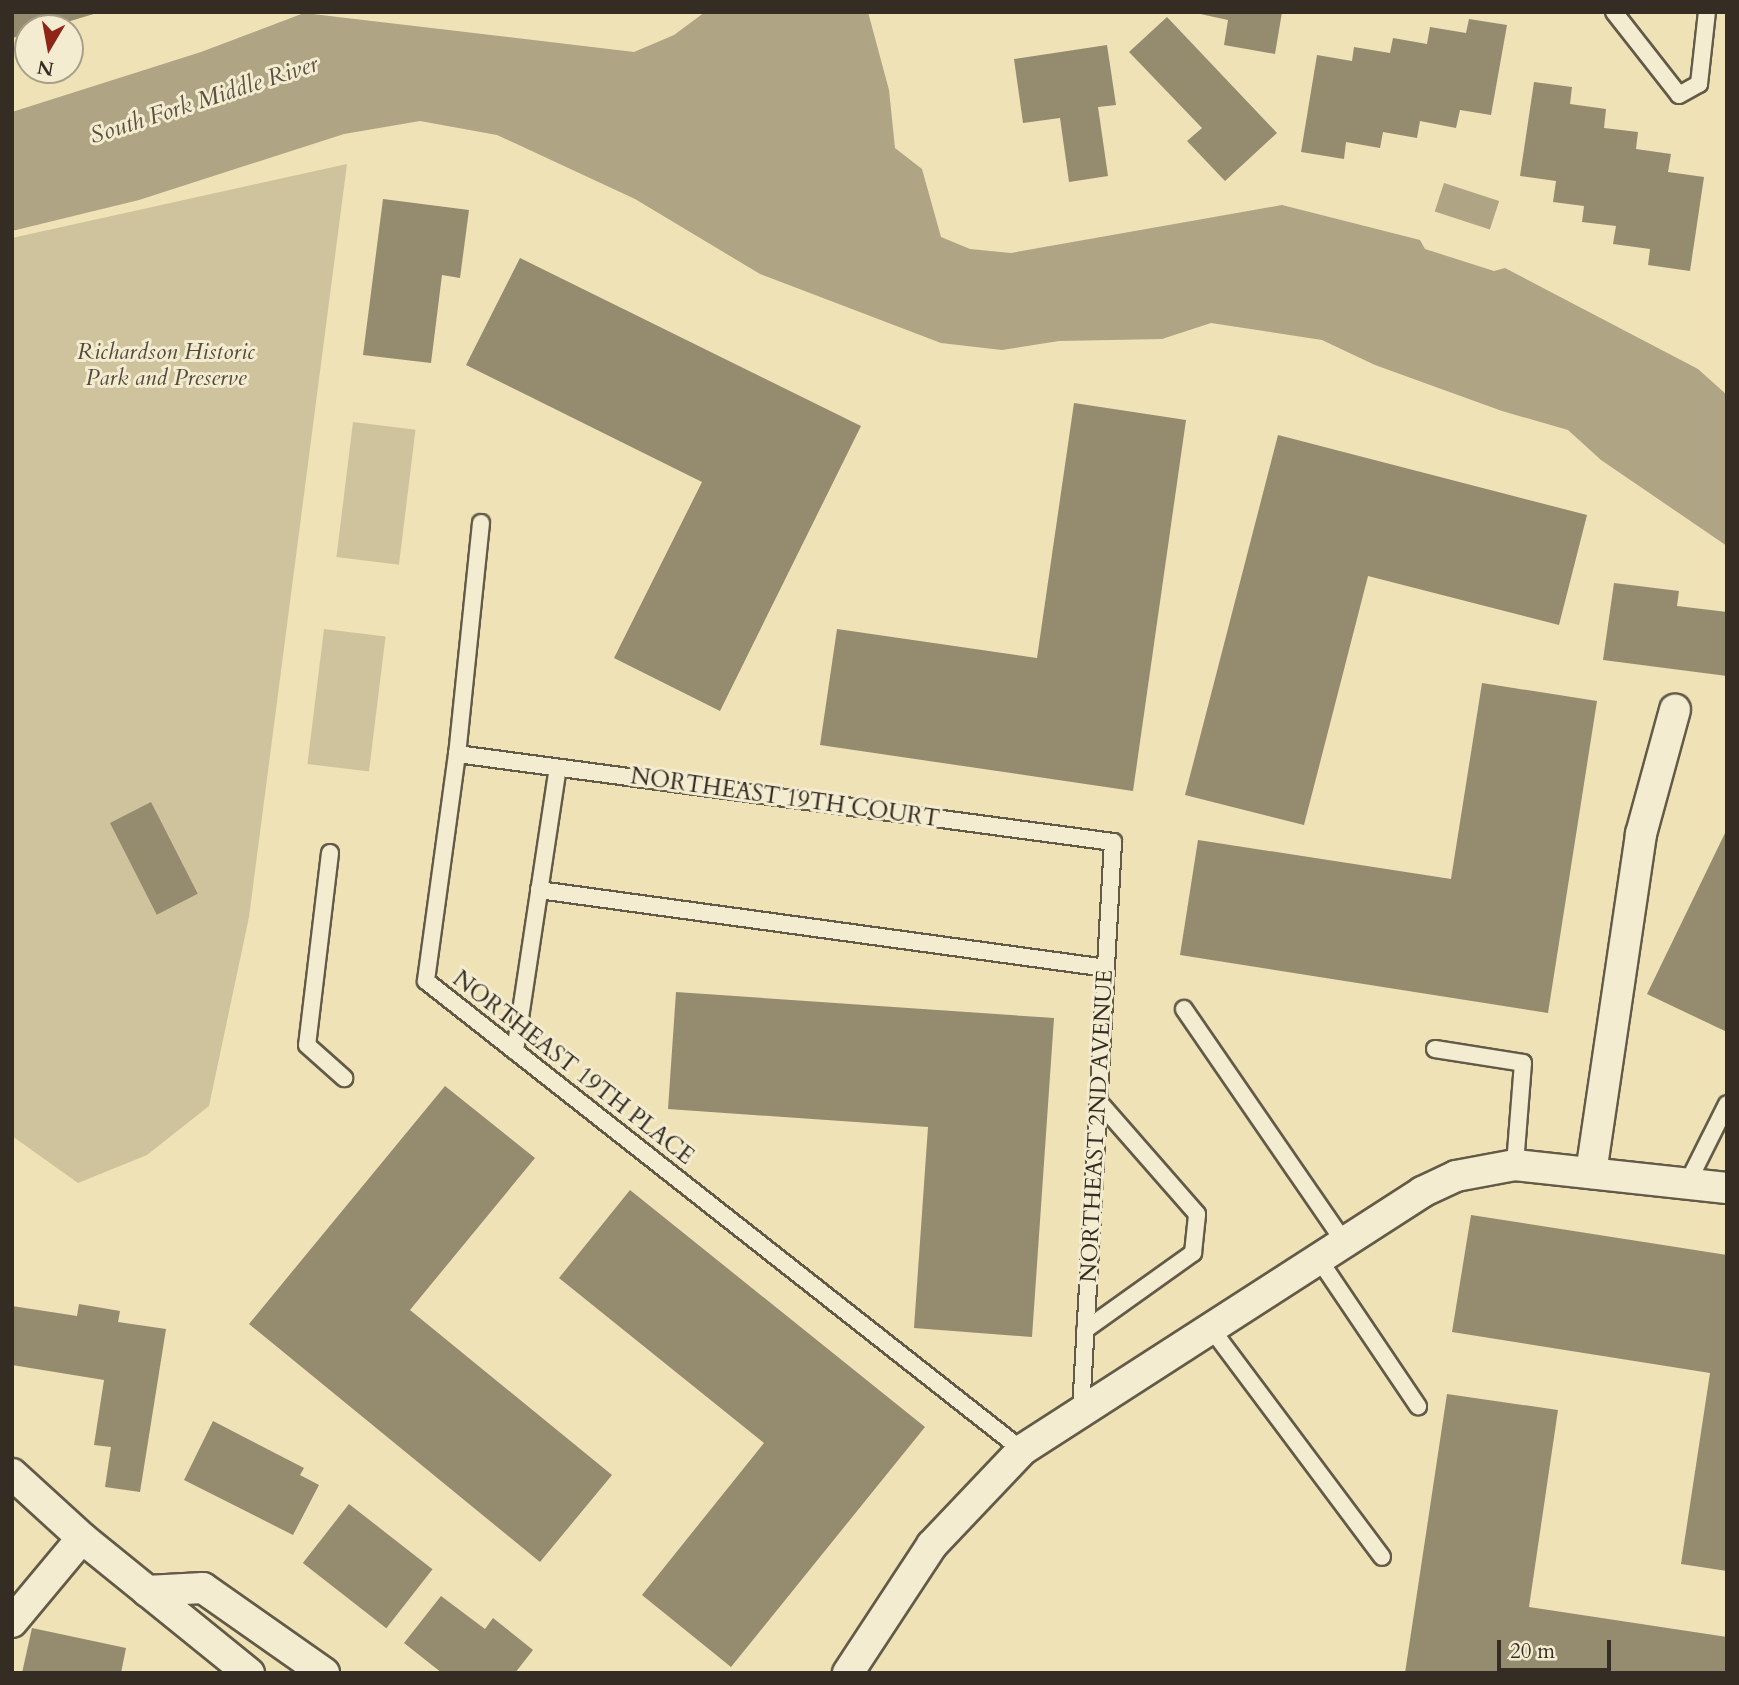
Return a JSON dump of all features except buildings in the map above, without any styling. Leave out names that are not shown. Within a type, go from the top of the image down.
[{"type":"street","points":[[1591,1173],[1641,834],[1675,710]]},
{"type":"street","points":[[848,1673],[932,1545],[1023,1450],[1318,1258],[1456,1176],[1516,1165],[1727,1188]]},
{"type":"street","points":[[12,1474],[82,1538],[248,1673]]},
{"type":"street","points":[[12,1622],[82,1538]]},
{"type":"street","points":[[147,1591],[203,1588],[324,1673]]},
{"type":"lane","points":[[1614,12],[1679,95],[1699,83],[1707,12]]},
{"type":"lane","name":"NORTHEAST 19TH PLACE","points":[[481,523],[457,754],[426,981],[1023,1450]]},
{"type":"lane","name":"NORTHEAST 19TH COURT","points":[[457,754],[1114,842]]},
{"type":"lane","points":[[515,1051],[558,768]]},
{"type":"lane","name":"NORTHEAST 2ND AVENUE","points":[[1081,1410],[1114,842]]},
{"type":"lane","points":[[330,853],[307,1045],[344,1078]]},
{"type":"lane","points":[[539,890],[1106,968]]},
{"type":"lane","points":[[1184,1009],[1344,1242]]},
{"type":"lane","points":[[1435,1049],[1523,1063],[1516,1165]]},
{"type":"lane","points":[[1085,1330],[1193,1253],[1197,1214],[1099,1102]]},
{"type":"lane","points":[[1687,1184],[1727,1104]]},
{"type":"lane","points":[[1318,1258],[1418,1406]]},
{"type":"lane","points":[[1210,1327],[1382,1557]]},
{"type":"green space","name":"Richardson Historic Park and Preserve","points":[[347,164],[249,917],[209,1106],[147,1155],[78,1183],[12,1136],[12,238]]},
{"type":"green space","points":[[353,422],[416,430],[399,565],[336,557]]},
{"type":"green space","points":[[324,629],[386,637],[369,772],[307,764]]},
{"type":"water","name":"South Fork Middle River","points":[[705,12],[868,12],[889,90],[895,148],[922,169],[941,237],[970,249],[1011,253],[1282,205],[1420,240],[1425,249],[1494,271],[1505,268],[1698,369],[1727,395],[1727,546],[1601,460],[1568,430],[1502,411],[1375,365],[1322,340],[1211,323],[1162,339],[1059,341],[1002,350],[941,343],[760,274],[635,199],[497,135],[420,121],[344,134],[139,200],[12,231],[12,112],[201,52],[304,13],[634,52],[674,35]]},
{"type":"water","points":[[1444,183],[1499,201],[1490,229],[1435,212]]}]
